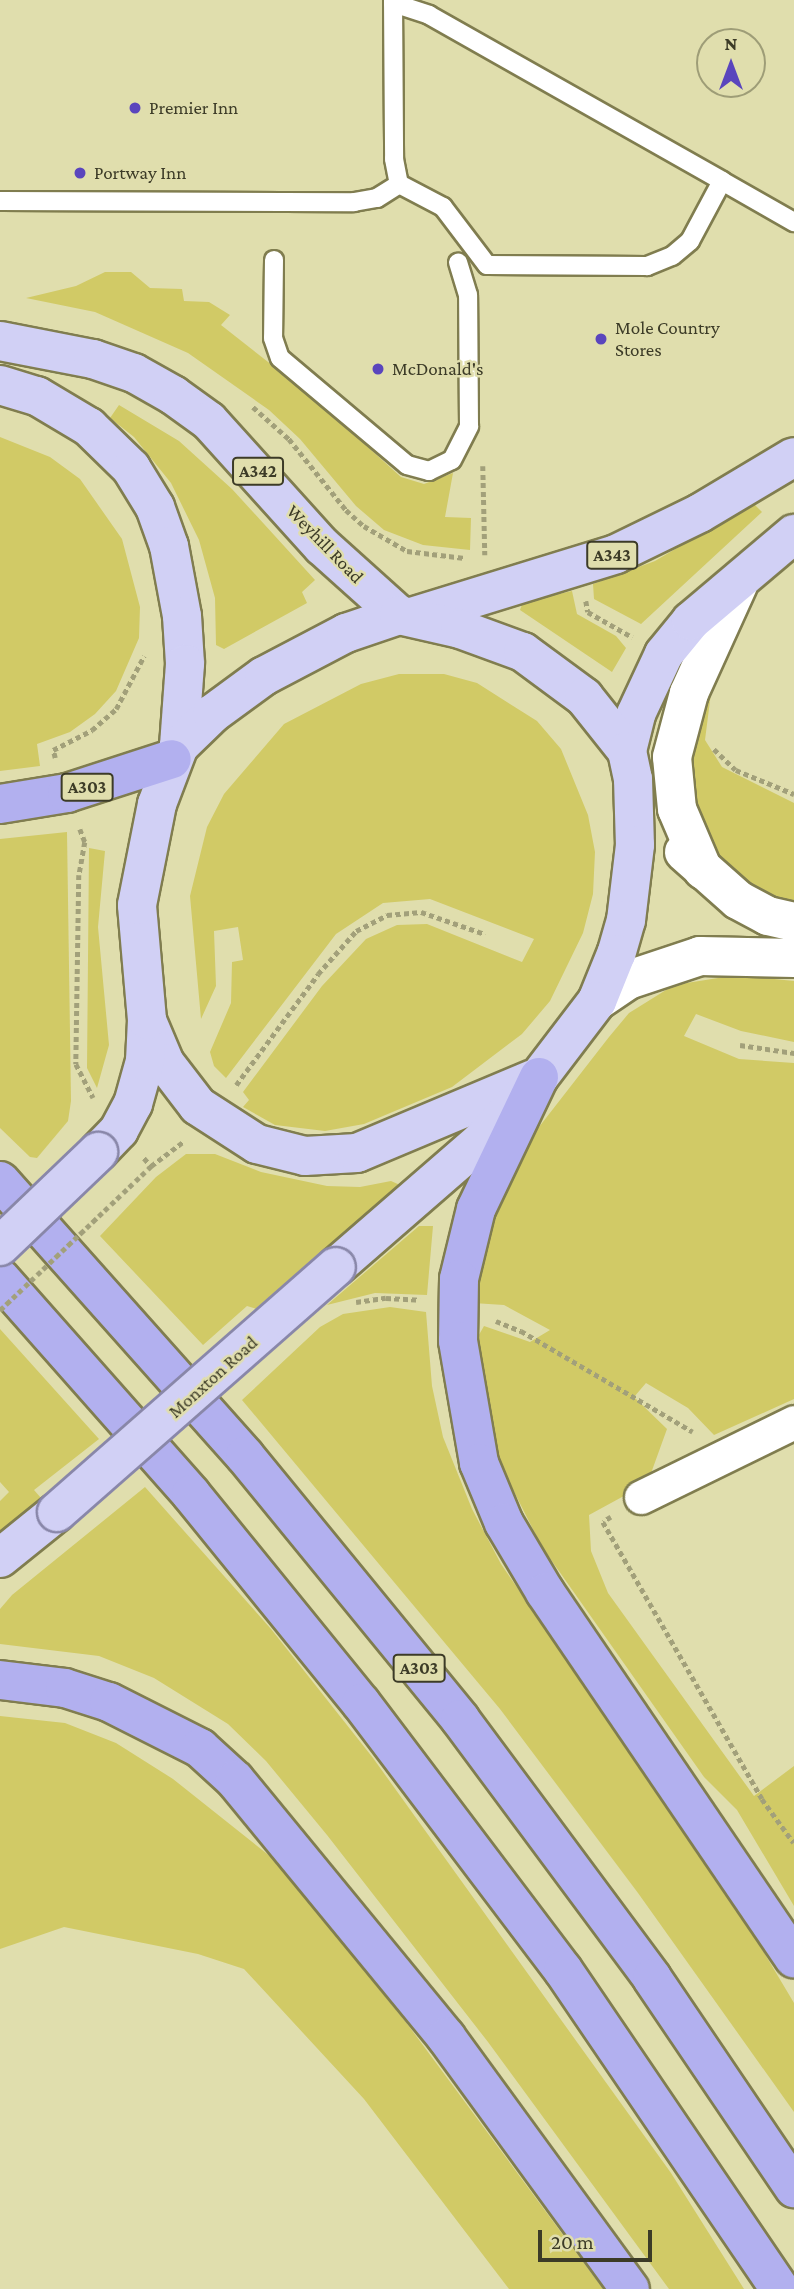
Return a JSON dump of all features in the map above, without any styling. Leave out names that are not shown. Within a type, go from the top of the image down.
[{"type":"highway","name":"A303","points":[[0,804],[67,793],[175,752]]},
{"type":"highway","points":[[539,1077],[476,1209],[465,1244],[456,1308],[469,1423],[479,1463],[504,1523],[794,1959]]},
{"type":"highway","name":"A303","points":[[0,1181],[245,1456],[452,1709],[652,1978],[794,2189]]},
{"type":"highway","points":[[0,1278],[191,1494],[361,1703],[563,1970],[780,2289]]},
{"type":"highway","points":[[0,1680],[65,1688],[109,1702],[200,1748],[235,1780],[313,1869],[446,2037],[631,2289]]},
{"type":"main road","name":"Weyhill Road","points":[[0,341],[93,359],[134,373],[173,395],[209,421],[322,546],[407,615]]},
{"type":"main road","points":[[0,385],[37,396],[89,427],[131,468],[155,507],[171,556],[182,616],[185,664],[175,752],[150,832],[137,905],[147,1020],[145,1061],[133,1104],[118,1130],[98,1152],[0,1246]]},
{"type":"main road","name":"A343","points":[[407,615],[578,567],[689,519],[794,457]]},
{"type":"main road","name":"Monxton Road","points":[[0,1558],[57,1512],[424,1192],[481,1141],[539,1077],[597,1001],[626,920],[632,881],[630,765],[636,714],[664,654],[691,621],[738,585],[794,534]]},
{"type":"main road","points":[[703,870],[677,809],[672,757],[690,693],[738,585]]},
{"type":"main road","points":[[175,752],[212,714],[264,676],[346,633],[407,615],[498,642],[544,665],[584,697],[630,765],[676,845],[738,900],[768,916],[794,922]]},
{"type":"main road","points":[[597,1001],[628,980],[700,956],[794,958]]},
{"type":"main road","points":[[147,1020],[174,1078],[213,1118],[257,1144],[305,1156],[347,1154],[410,1134],[480,1099],[539,1077]]},
{"type":"street","points":[[641,1497],[794,1422]]},
{"type":"lane","points":[[399,184],[394,159],[393,1],[429,15],[794,222]]},
{"type":"lane","points":[[399,184],[443,207],[487,265],[647,266],[672,256],[690,241],[722,181]]},
{"type":"lane","points":[[0,201],[354,202],[377,198],[399,184]]},
{"type":"lane","points":[[274,260],[273,338],[281,358],[407,465],[429,471],[452,460],[469,426],[468,295],[458,262]]},
{"type":"path","points":[[251,406],[289,439],[346,510],[384,540],[407,551],[433,555],[464,558],[495,554]]},
{"type":"path","points":[[578,567],[588,612],[664,654]]},
{"type":"path","points":[[716,737],[714,750],[736,770],[794,794]]},
{"type":"path","points":[[0,1310],[151,1166],[213,1118],[287,1014],[356,931],[387,915],[421,912],[485,934]]},
{"type":"path","points":[[740,1045],[794,1053]]},
{"type":"path","points":[[348,1304],[386,1298],[456,1308],[521,1331],[730,1453]]},
{"type":"path","points":[[641,1497],[603,1522],[762,1799],[794,1843]]},
{"type":"shaded area","points":[[105,272],[131,272],[150,288],[182,289],[184,301],[209,302],[230,315],[221,325],[309,394],[401,477],[424,484],[453,473],[445,517],[471,518],[470,550],[423,545],[384,530],[356,506],[300,439],[269,410],[188,353],[95,312],[26,298],[76,286]]},
{"type":"shaded area","points":[[119,405],[179,441],[232,489],[315,580],[302,592],[307,603],[224,649],[216,645],[215,598],[199,540],[171,483],[134,437],[110,418]]},
{"type":"shaded area","points":[[0,437],[50,457],[80,479],[122,539],[140,607],[139,638],[116,691],[95,714],[70,732],[37,744],[40,766],[0,771]]},
{"type":"shaded area","points":[[753,503],[762,512],[641,624],[594,599],[593,584],[655,561]]},
{"type":"shaded area","points":[[572,591],[577,614],[616,636],[626,648],[612,672],[520,610],[523,602]]},
{"type":"shaded area","points":[[399,674],[444,674],[477,683],[537,721],[561,749],[588,815],[595,852],[593,894],[583,933],[550,1001],[522,1034],[452,1087],[364,1124],[325,1131],[275,1125],[243,1107],[249,1100],[243,1092],[322,986],[366,939],[397,925],[427,924],[522,962],[534,939],[430,899],[383,903],[336,934],[226,1078],[214,1066],[210,1052],[231,1003],[232,962],[243,960],[238,927],[214,931],[216,986],[201,1019],[190,896],[207,827],[224,794],[284,724],[361,684]]},
{"type":"shaded area","points":[[701,688],[711,693],[705,740],[722,767],[794,803],[794,903],[762,892],[721,864],[684,791]]},
{"type":"shaded area","points":[[67,832],[71,1101],[68,1121],[37,1158],[30,1157],[0,1128],[0,839]]},
{"type":"shaded area","points":[[89,848],[105,851],[98,927],[109,1045],[97,1088],[87,1068]]},
{"type":"shaded area","points":[[737,975],[794,981],[794,1042],[741,1031],[696,1014],[684,1036],[739,1059],[794,1063],[794,1399],[714,1435],[688,1408],[646,1383],[634,1397],[667,1429],[650,1476],[644,1485],[589,1515],[591,1551],[608,1593],[754,1796],[794,1766],[794,1906],[737,1810],[704,1777],[542,1547],[497,1458],[476,1340],[484,1326],[530,1342],[550,1330],[504,1305],[473,1303],[480,1240],[511,1163],[609,1037],[629,1013],[674,985]]},
{"type":"shaded area","points":[[186,1154],[215,1154],[261,1172],[327,1186],[360,1187],[391,1181],[400,1185],[260,1310],[247,1306],[203,1345],[100,1236],[156,1177]]},
{"type":"shaded area","points":[[419,1226],[433,1226],[427,1295],[375,1293],[327,1305]]},
{"type":"shaded area","points":[[390,1307],[426,1312],[432,1386],[443,1437],[472,1509],[501,1564],[753,1934],[794,2003],[794,2112],[638,1893],[500,1709],[242,1400],[320,1327],[343,1314]]},
{"type":"shaded area","points":[[0,1329],[99,1439],[34,1490],[41,1498],[0,1531],[0,1501],[9,1492],[0,1482]]},
{"type":"shaded area","points":[[145,1487],[271,1629],[373,1758],[671,2173],[744,2289],[669,2289],[488,2042],[327,1835],[266,1761],[228,1724],[154,1678],[99,1656],[0,1644],[0,1609],[12,1595]]},
{"type":"shaded area","points":[[0,1716],[65,1723],[116,1743],[173,1779],[276,1861],[408,2025],[603,2289],[509,2289],[364,2099],[244,1969],[198,1954],[64,1927],[0,1949]]},
{"type":"place","name":"Premier Inn","points":[[135,108]]},
{"type":"place","name":"Portway Inn","points":[[80,173]]},
{"type":"place","name":"Mole Country Stores","points":[[601,339]]},
{"type":"place","name":"McDonald's","points":[[378,369]]}]
